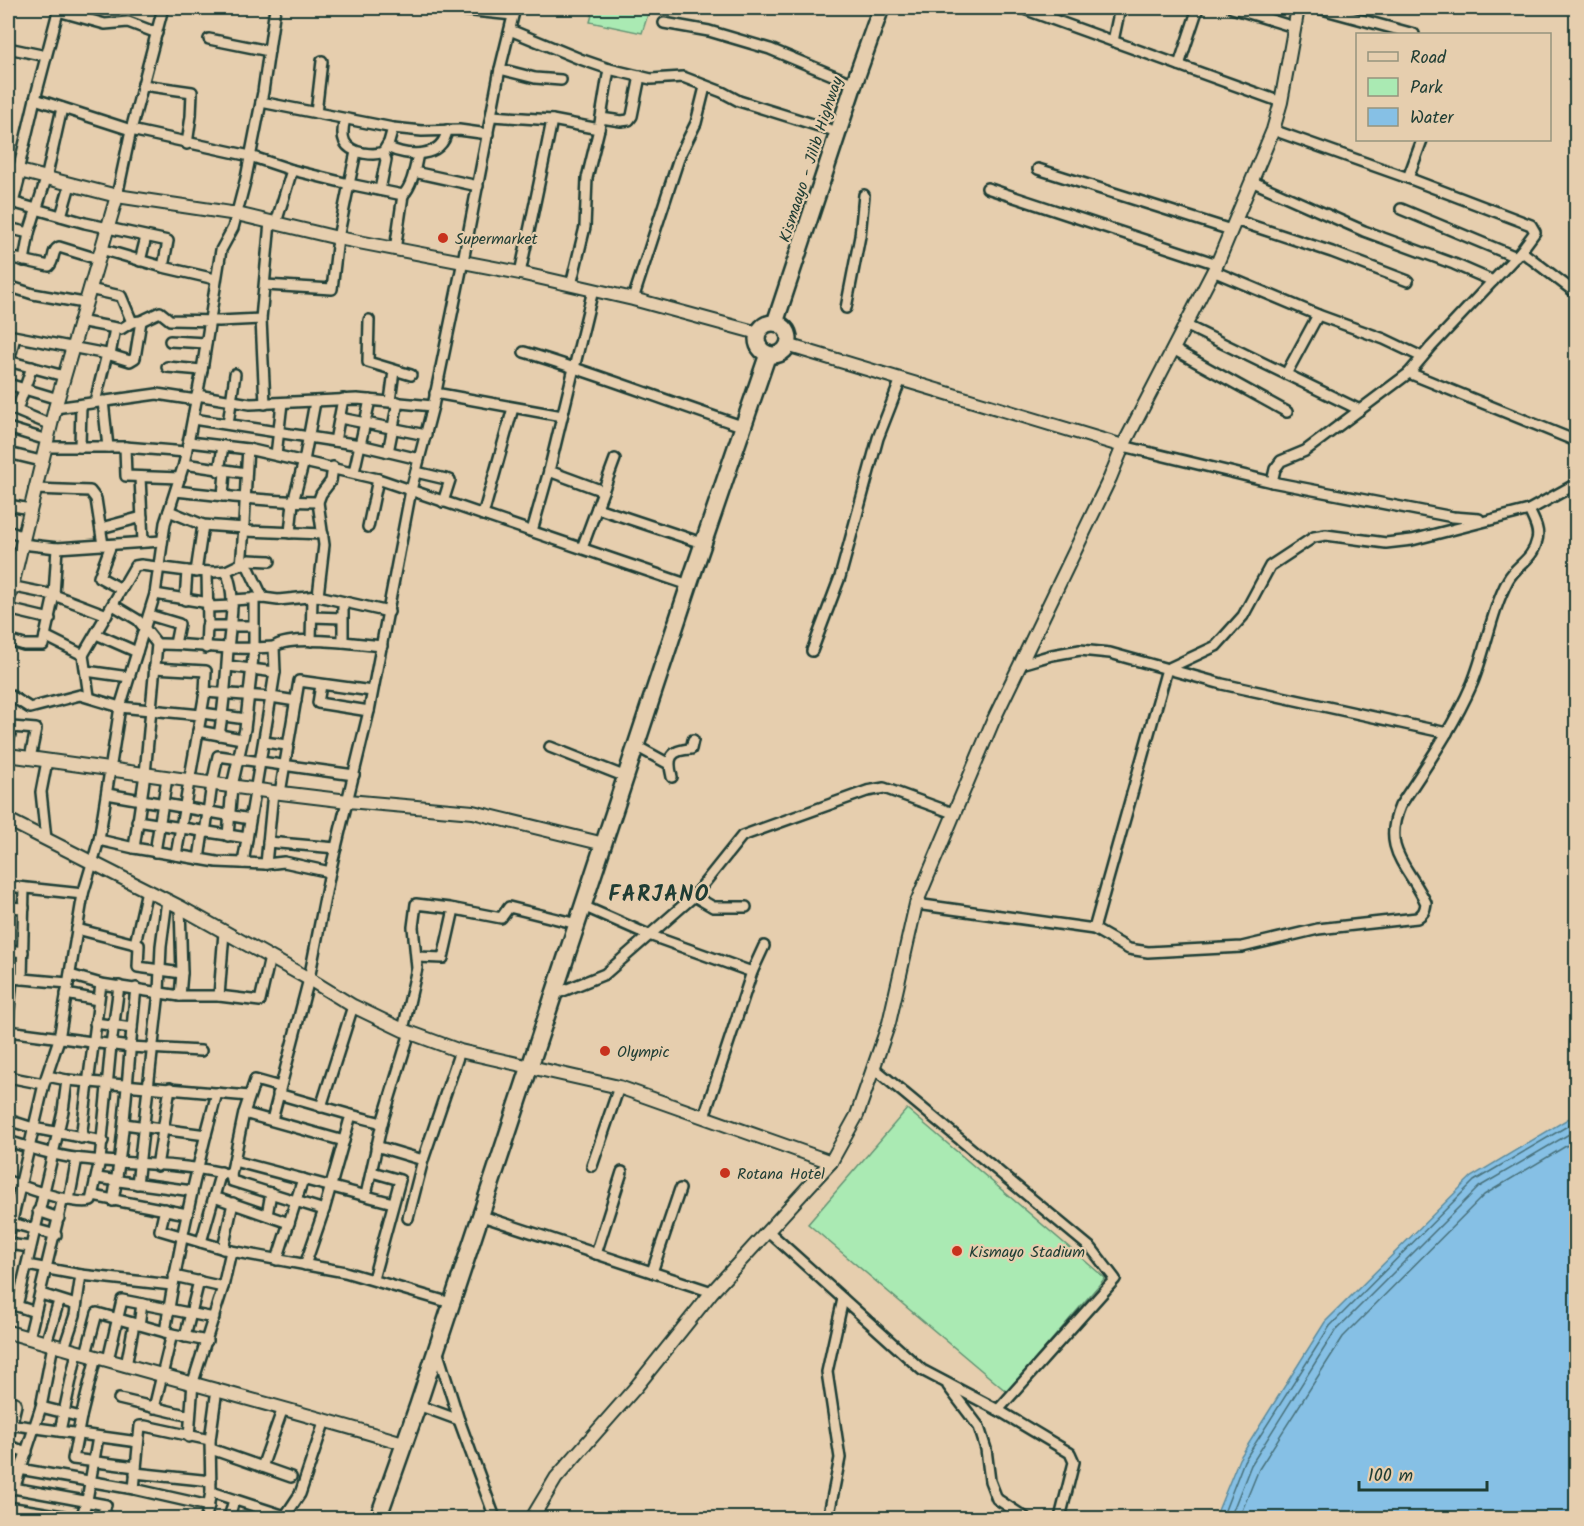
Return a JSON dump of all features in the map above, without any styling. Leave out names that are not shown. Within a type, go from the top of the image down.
[{"type":"main road","name":"Kismaayo - Jilib Highway","points":[[776,323],[881,8]]},
{"type":"main road","points":[[776,323],[787,332],[787,345],[778,354],[768,354],[758,345],[758,333],[765,325],[776,323]]},
{"type":"main road","points":[[378,1518],[418,1404],[702,543],[768,354]]},
{"type":"street","points":[[8,601],[12,565],[22,541],[56,404],[117,196],[142,85],[163,8]]},
{"type":"street","points":[[8,1238],[11,1205],[19,1185],[45,1080],[60,1039],[83,894],[99,840],[120,707],[155,594],[162,541],[189,442],[221,247],[233,228],[237,214],[261,102],[275,8]]},
{"type":"street","points":[[272,1120],[309,979],[330,872],[369,711],[411,490],[433,406],[500,69],[514,11],[444,8]]},
{"type":"street","points":[[1021,8],[1281,102]]},
{"type":"street","points":[[1113,41],[1120,8]]},
{"type":"street","points":[[1179,65],[1198,8]]},
{"type":"street","points":[[1232,8],[1294,27]]},
{"type":"street","points":[[532,1518],[556,1478],[636,1387],[712,1292],[831,1162],[858,1115],[889,1023],[916,904],[993,720],[1123,446],[1215,268],[1273,130],[1281,102],[1298,8]]},
{"type":"street","points":[[1318,8],[1410,33]]},
{"type":"street","points":[[157,33],[128,22],[105,24],[59,9],[16,170],[10,202],[107,228],[168,241],[164,267]]},
{"type":"street","points":[[664,23],[709,31],[770,49],[854,84]]},
{"type":"street","points":[[510,30],[609,69],[657,79],[682,77],[739,100],[838,132]]},
{"type":"street","points":[[209,39],[269,51]]},
{"type":"street","points":[[8,48],[46,56]]},
{"type":"street","points":[[315,113],[322,61]]},
{"type":"street","points":[[500,69],[535,78],[561,80]]},
{"type":"street","points":[[571,285],[585,227],[587,178],[609,69]]},
{"type":"street","points":[[600,118],[629,120],[632,116],[640,76]]},
{"type":"street","points":[[142,85],[192,92],[187,144]]},
{"type":"street","points":[[633,299],[680,155],[696,123],[705,87]]},
{"type":"street","points":[[35,99],[131,130],[250,156],[292,170],[403,195]]},
{"type":"street","points":[[261,102],[393,128],[488,134]]},
{"type":"street","points":[[24,261],[29,233],[46,179],[62,108]]},
{"type":"street","points":[[492,116],[552,120],[598,129]]},
{"type":"street","points":[[345,119],[343,139],[348,148],[356,152],[371,154],[385,150],[426,154],[446,136],[447,130]]},
{"type":"street","points":[[520,273],[537,191],[543,174],[552,120]]},
{"type":"street","points":[[380,190],[386,160],[385,150],[393,128]]},
{"type":"street","points":[[1272,482],[1275,469],[1281,461],[1305,451],[1409,373],[1519,254],[1535,232],[1531,225],[1273,130]]},
{"type":"street","points":[[1408,178],[1422,141]]},
{"type":"street","points":[[265,285],[332,289],[338,238],[356,152]]},
{"type":"street","points":[[395,250],[403,195],[407,192],[418,154]]},
{"type":"street","points":[[1038,169],[1332,252],[1408,281]]},
{"type":"street","points":[[16,170],[117,196],[237,214],[395,250],[520,273],[633,299],[758,333]]},
{"type":"street","points":[[265,404],[261,319],[273,223],[292,170]]},
{"type":"street","points":[[414,172],[478,186]]},
{"type":"street","points":[[1251,181],[1365,231],[1493,281]]},
{"type":"street","points":[[61,216],[70,185]]},
{"type":"street","points":[[987,188],[1215,268],[1318,315],[1384,339],[1422,357]]},
{"type":"street","points":[[846,308],[860,236],[864,195]]},
{"type":"street","points":[[1401,209],[1519,254],[1576,293]]},
{"type":"street","points":[[8,228],[29,233]]},
{"type":"street","points":[[140,261],[146,237]]},
{"type":"street","points":[[8,257],[50,266],[54,251],[59,247],[140,261],[215,279]]},
{"type":"street","points":[[8,286],[33,294],[84,303]]},
{"type":"street","points":[[64,376],[8,361],[11,336],[128,361],[134,360],[136,321],[121,296],[89,289]]},
{"type":"street","points":[[532,531],[593,290]]},
{"type":"street","points":[[80,321],[123,328],[160,312],[170,320],[261,319]]},
{"type":"street","points":[[1286,374],[1318,315]]},
{"type":"street","points":[[369,320],[368,362],[411,375]]},
{"type":"street","points":[[1185,325],[1360,410]]},
{"type":"street","points":[[108,447],[99,402],[115,328]]},
{"type":"street","points":[[170,341],[206,343]]},
{"type":"street","points":[[787,345],[1123,446],[1272,482],[1452,517],[1490,519]]},
{"type":"street","points":[[1173,349],[1287,412]]},
{"type":"street","points":[[524,352],[574,367],[742,426]]},
{"type":"street","points":[[32,367],[25,391],[12,408],[51,425]]},
{"type":"street","points":[[167,367],[202,370]]},
{"type":"street","points":[[388,452],[393,428],[394,371]]},
{"type":"street","points":[[1409,373],[1576,441]]},
{"type":"street","points":[[228,424],[235,374]]},
{"type":"street","points":[[812,651],[840,577],[878,438],[902,379]]},
{"type":"street","points":[[8,384],[56,404],[81,405],[157,394],[265,404],[343,399],[394,401],[433,406]]},
{"type":"street","points":[[435,393],[562,416]]},
{"type":"street","points":[[335,441],[343,399]]},
{"type":"street","points":[[354,472],[370,400]]},
{"type":"street","points":[[290,533],[292,502],[304,461],[315,402]]},
{"type":"street","points":[[276,455],[282,403]]},
{"type":"street","points":[[80,447],[81,405]]},
{"type":"street","points":[[483,515],[513,408]]},
{"type":"street","points":[[340,418],[426,435]]},
{"type":"street","points":[[193,419],[360,445],[419,459]]},
{"type":"street","points":[[8,428],[46,444],[186,452]]},
{"type":"street","points":[[189,442],[248,449],[354,472],[689,585]]},
{"type":"street","points":[[223,446],[223,496]]},
{"type":"street","points":[[125,447],[126,476],[180,478]]},
{"type":"street","points":[[228,836],[232,786],[246,718],[258,598],[243,563],[244,499],[248,449]]},
{"type":"street","points":[[8,453],[41,461]]},
{"type":"street","points":[[582,548],[615,459]]},
{"type":"street","points":[[184,464],[246,473]]},
{"type":"street","points":[[311,640],[315,596],[324,548],[318,502],[321,494],[329,485],[333,467]]},
{"type":"street","points":[[549,471],[603,490]]},
{"type":"street","points":[[416,472],[450,480],[443,502]]},
{"type":"street","points":[[140,477],[143,542]]},
{"type":"street","points":[[368,527],[378,479]]},
{"type":"street","points":[[1094,929],[1167,669],[1216,646],[1243,616],[1270,566],[1314,537],[1326,536],[1386,543],[1412,540],[1529,510],[1576,484]]},
{"type":"street","points":[[34,489],[90,491],[96,499],[101,528],[107,545],[99,577],[121,589]]},
{"type":"street","points":[[176,491],[244,499],[318,502]]},
{"type":"street","points":[[8,505],[30,509]]},
{"type":"street","points":[[597,508],[702,543]]},
{"type":"street","points":[[916,904],[1094,929],[1129,949],[1149,952],[1242,946],[1269,941],[1293,933],[1417,918],[1422,915],[1426,903],[1395,849],[1393,828],[1400,806],[1447,733],[1475,676],[1509,578],[1527,562],[1537,541],[1538,533],[1529,510]]},
{"type":"street","points":[[169,511],[203,525],[245,530],[322,534]]},
{"type":"street","points":[[101,528],[142,516]]},
{"type":"street","points":[[185,600],[203,525]]},
{"type":"street","points":[[8,531],[22,541],[57,548],[162,541]]},
{"type":"street","points":[[8,640],[24,645],[41,646],[50,619],[54,595],[57,548]]},
{"type":"street","points":[[89,696],[83,655],[136,566],[207,572],[226,571],[249,560],[270,561]]},
{"type":"street","points":[[219,735],[226,694],[233,603],[231,584],[226,571]]},
{"type":"street","points":[[206,648],[209,605],[207,572]]},
{"type":"street","points":[[10,586],[54,595],[107,615]]},
{"type":"street","points":[[155,594],[209,605],[258,598],[278,600],[315,596],[389,612]]},
{"type":"street","points":[[343,602],[343,642]]},
{"type":"street","points":[[113,605],[136,618],[157,644],[145,774],[134,848]]},
{"type":"street","points":[[8,609],[50,619]]},
{"type":"street","points":[[148,615],[177,622],[179,627],[175,644]]},
{"type":"street","points":[[313,616],[342,618]]},
{"type":"street","points":[[208,626],[254,626]]},
{"type":"street","points":[[96,634],[137,652]]},
{"type":"street","points":[[45,636],[83,655]]},
{"type":"street","points":[[157,644],[228,650],[274,647],[277,644],[311,640],[382,646]]},
{"type":"street","points":[[243,863],[275,672],[274,647]]},
{"type":"street","points":[[1021,664],[1080,650],[1110,653],[1222,684],[1447,733]]},
{"type":"street","points":[[228,666],[275,672]]},
{"type":"street","points":[[154,668],[204,670],[206,673],[202,714],[176,855]]},
{"type":"street","points":[[86,671],[129,677]]},
{"type":"street","points":[[266,864],[276,792],[284,765],[299,681],[372,691]]},
{"type":"street","points":[[321,685],[318,703],[369,711]]},
{"type":"street","points":[[336,706],[339,687]]},
{"type":"street","points":[[205,693],[296,701]]},
{"type":"street","points":[[8,694],[30,708],[76,695],[89,696],[120,707],[150,712],[246,718]]},
{"type":"street","points":[[28,728],[30,708]]},
{"type":"street","points":[[8,742],[12,727],[36,729],[30,758]]},
{"type":"street","points":[[198,731],[242,739]]},
{"type":"street","points":[[672,777],[669,764],[672,756],[680,749],[691,748],[693,740]]},
{"type":"street","points":[[264,742],[287,745]]},
{"type":"street","points":[[550,747],[626,777]]},
{"type":"street","points":[[636,747],[669,764]]},
{"type":"street","points":[[8,755],[348,801],[473,812],[604,844]]},
{"type":"street","points":[[199,859],[218,756],[354,775]]},
{"type":"street","points":[[46,839],[41,792],[47,761]]},
{"type":"street","points":[[155,852],[167,778]]},
{"type":"street","points":[[554,994],[605,974],[694,896],[742,836],[867,791],[884,788],[953,813]]},
{"type":"street","points":[[107,794],[250,819]]},
{"type":"street","points":[[8,820],[167,900],[353,1006],[407,1031],[460,1051],[619,1087],[831,1162]]},
{"type":"street","points":[[137,821],[247,838]]},
{"type":"street","points":[[99,840],[199,859],[266,864],[284,862],[330,872]]},
{"type":"street","points":[[268,842],[336,848]]},
{"type":"street","points":[[8,886],[83,894]]},
{"type":"street","points":[[8,1021],[9,993],[23,952],[24,888]]},
{"type":"street","points":[[135,944],[147,890]]},
{"type":"street","points":[[694,896],[713,907],[746,907]]},
{"type":"street","points":[[137,1184],[159,993],[160,946],[167,900]]},
{"type":"street","points":[[366,1195],[376,1146],[407,1031],[417,968],[413,927],[416,904],[501,918],[509,907],[577,924]]},
{"type":"street","points":[[583,906],[649,935],[752,972]]},
{"type":"street","points":[[180,907],[182,973],[180,996]]},
{"type":"street","points":[[8,908],[24,908]]},
{"type":"street","points":[[417,957],[443,958],[454,909]]},
{"type":"street","points":[[77,929],[139,945],[137,967],[182,973]]},
{"type":"street","points":[[219,996],[224,932]]},
{"type":"street","points":[[704,1117],[752,972],[764,946]]},
{"type":"street","points":[[8,950],[23,952]]},
{"type":"street","points":[[14,976],[69,979],[180,996],[219,996],[262,1000],[270,957]]},
{"type":"street","points":[[81,1138],[100,984]]},
{"type":"street","points":[[8,1181],[66,1199],[89,1202],[93,1196],[103,1140],[111,1045],[119,986]]},
{"type":"street","points":[[113,1201],[129,1085],[136,988]]},
{"type":"street","points":[[66,994],[98,1000]]},
{"type":"street","points":[[321,1107],[353,1006]]},
{"type":"street","points":[[95,1023],[132,1028]]},
{"type":"street","points":[[8,1031],[130,1047],[201,1051]]},
{"type":"street","points":[[408,1218],[423,1160],[460,1051]]},
{"type":"street","points":[[874,1068],[1092,1249],[1115,1279],[998,1410]]},
{"type":"street","points":[[8,1077],[149,1086],[249,1096]]},
{"type":"street","points":[[36,1312],[12,1304],[27,1265],[58,1133],[67,1080]]},
{"type":"street","points":[[324,1210],[232,1181],[231,1175],[244,1113],[255,1080],[321,1107],[382,1123]]},
{"type":"street","points":[[592,1166],[619,1087]]},
{"type":"street","points":[[157,1166],[170,1088]]},
{"type":"street","points":[[145,1426],[162,1376],[169,1333],[169,1308],[173,1280],[192,1191],[217,1093]]},
{"type":"street","points":[[244,1113],[344,1141]]},
{"type":"street","points":[[305,1265],[324,1210],[351,1115]]},
{"type":"street","points":[[8,1120],[33,1128],[103,1140]]},
{"type":"street","points":[[124,1124],[206,1135]]},
{"type":"street","points":[[8,1140],[52,1154],[77,1158],[157,1166],[198,1167],[231,1175]]},
{"type":"street","points":[[376,1146],[423,1160]]},
{"type":"street","points":[[29,1338],[59,1218],[77,1158]]},
{"type":"street","points":[[234,1161],[393,1203]]},
{"type":"street","points":[[201,1242],[221,1172]]},
{"type":"street","points":[[372,1172],[416,1185]]},
{"type":"street","points":[[596,1254],[622,1172]]},
{"type":"street","points":[[97,1178],[192,1191]]},
{"type":"street","points":[[278,1260],[303,1179]]},
{"type":"street","points":[[373,1279],[400,1180]]},
{"type":"street","points":[[142,1205],[149,1185]]},
{"type":"street","points":[[652,1272],[680,1190]]},
{"type":"street","points":[[267,1215],[271,1193]]},
{"type":"street","points":[[93,1196],[187,1214]]},
{"type":"street","points":[[214,1197],[289,1223]]},
{"type":"street","points":[[189,1437],[194,1382],[223,1287],[233,1203]]},
{"type":"street","points":[[165,1209],[160,1230],[227,1250],[373,1279],[451,1303]]},
{"type":"street","points":[[38,1211],[59,1218]]},
{"type":"street","points":[[479,1215],[712,1292]]},
{"type":"street","points":[[9,1223],[56,1235]]},
{"type":"street","points":[[769,1232],[922,1371],[998,1410],[1070,1453],[1074,1462],[1060,1518]]},
{"type":"street","points":[[8,1244],[30,1247]]},
{"type":"street","points":[[27,1265],[81,1275],[199,1281],[223,1287]]},
{"type":"street","points":[[81,1275],[74,1319],[81,1417],[74,1459],[211,1481]]},
{"type":"street","points":[[185,1337],[199,1281]]},
{"type":"street","points":[[40,1294],[76,1305]]},
{"type":"street","points":[[826,1518],[829,1514],[840,1458],[827,1372],[843,1299]]},
{"type":"street","points":[[60,1431],[76,1351],[117,1318],[122,1300],[214,1318]]},
{"type":"street","points":[[59,1301],[55,1315],[76,1351]]},
{"type":"street","points":[[126,1366],[142,1304]]},
{"type":"street","points":[[101,1518],[106,1505],[11,1488],[21,1470],[41,1407],[95,1322],[97,1313],[207,1341]]},
{"type":"street","points":[[55,1315],[95,1322]]},
{"type":"street","points":[[8,1332],[162,1376],[194,1382],[403,1443]]},
{"type":"street","points":[[436,1347],[459,1420],[495,1518]]},
{"type":"street","points":[[947,1384],[979,1427],[986,1449],[990,1481],[997,1499],[1026,1518]]},
{"type":"street","points":[[206,1518],[211,1492],[211,1444],[217,1389]]},
{"type":"street","points":[[119,1399],[190,1416]]},
{"type":"street","points":[[8,1400],[16,1403],[9,1424],[8,1438]]},
{"type":"street","points":[[418,1404],[459,1420]]},
{"type":"street","points":[[41,1407],[81,1417]]},
{"type":"street","points":[[262,1467],[283,1408]]},
{"type":"street","points":[[211,1492],[285,1517],[300,1494],[326,1420]]},
{"type":"street","points":[[9,1424],[138,1442]]},
{"type":"street","points":[[134,1489],[140,1426],[211,1444],[291,1478]]},
{"type":"street","points":[[8,1507],[62,1517],[83,1518],[98,1437]]},
{"type":"street","points":[[8,1446],[27,1452]]},
{"type":"street","points":[[8,1467],[134,1489],[208,1506]]},
{"type":"street","points":[[47,1494],[52,1475]]},
{"type":"street","points":[[232,1518],[234,1500]]},
{"type":"green space","points":[[594,8],[650,8],[642,33],[590,22]]},
{"type":"green space","name":"Kismayo Stadium","points":[[907,1109],[1105,1278],[1007,1392],[808,1224]]},
{"type":"water","points":[[1576,1114],[1576,1518],[1215,1518],[1239,1459],[1325,1322],[1471,1177]]},
{"type":"place","name":"Supermarket","points":[[443,238]]},
{"type":"place","name":"Olympic","points":[[605,1051]]},
{"type":"place","name":"Rotana Hotel","points":[[725,1173]]},
{"type":"place","name":"Kismayo Stadium","points":[[957,1251]]},
{"type":"district","name":"FARJANO","points":[[659,893]]}]
